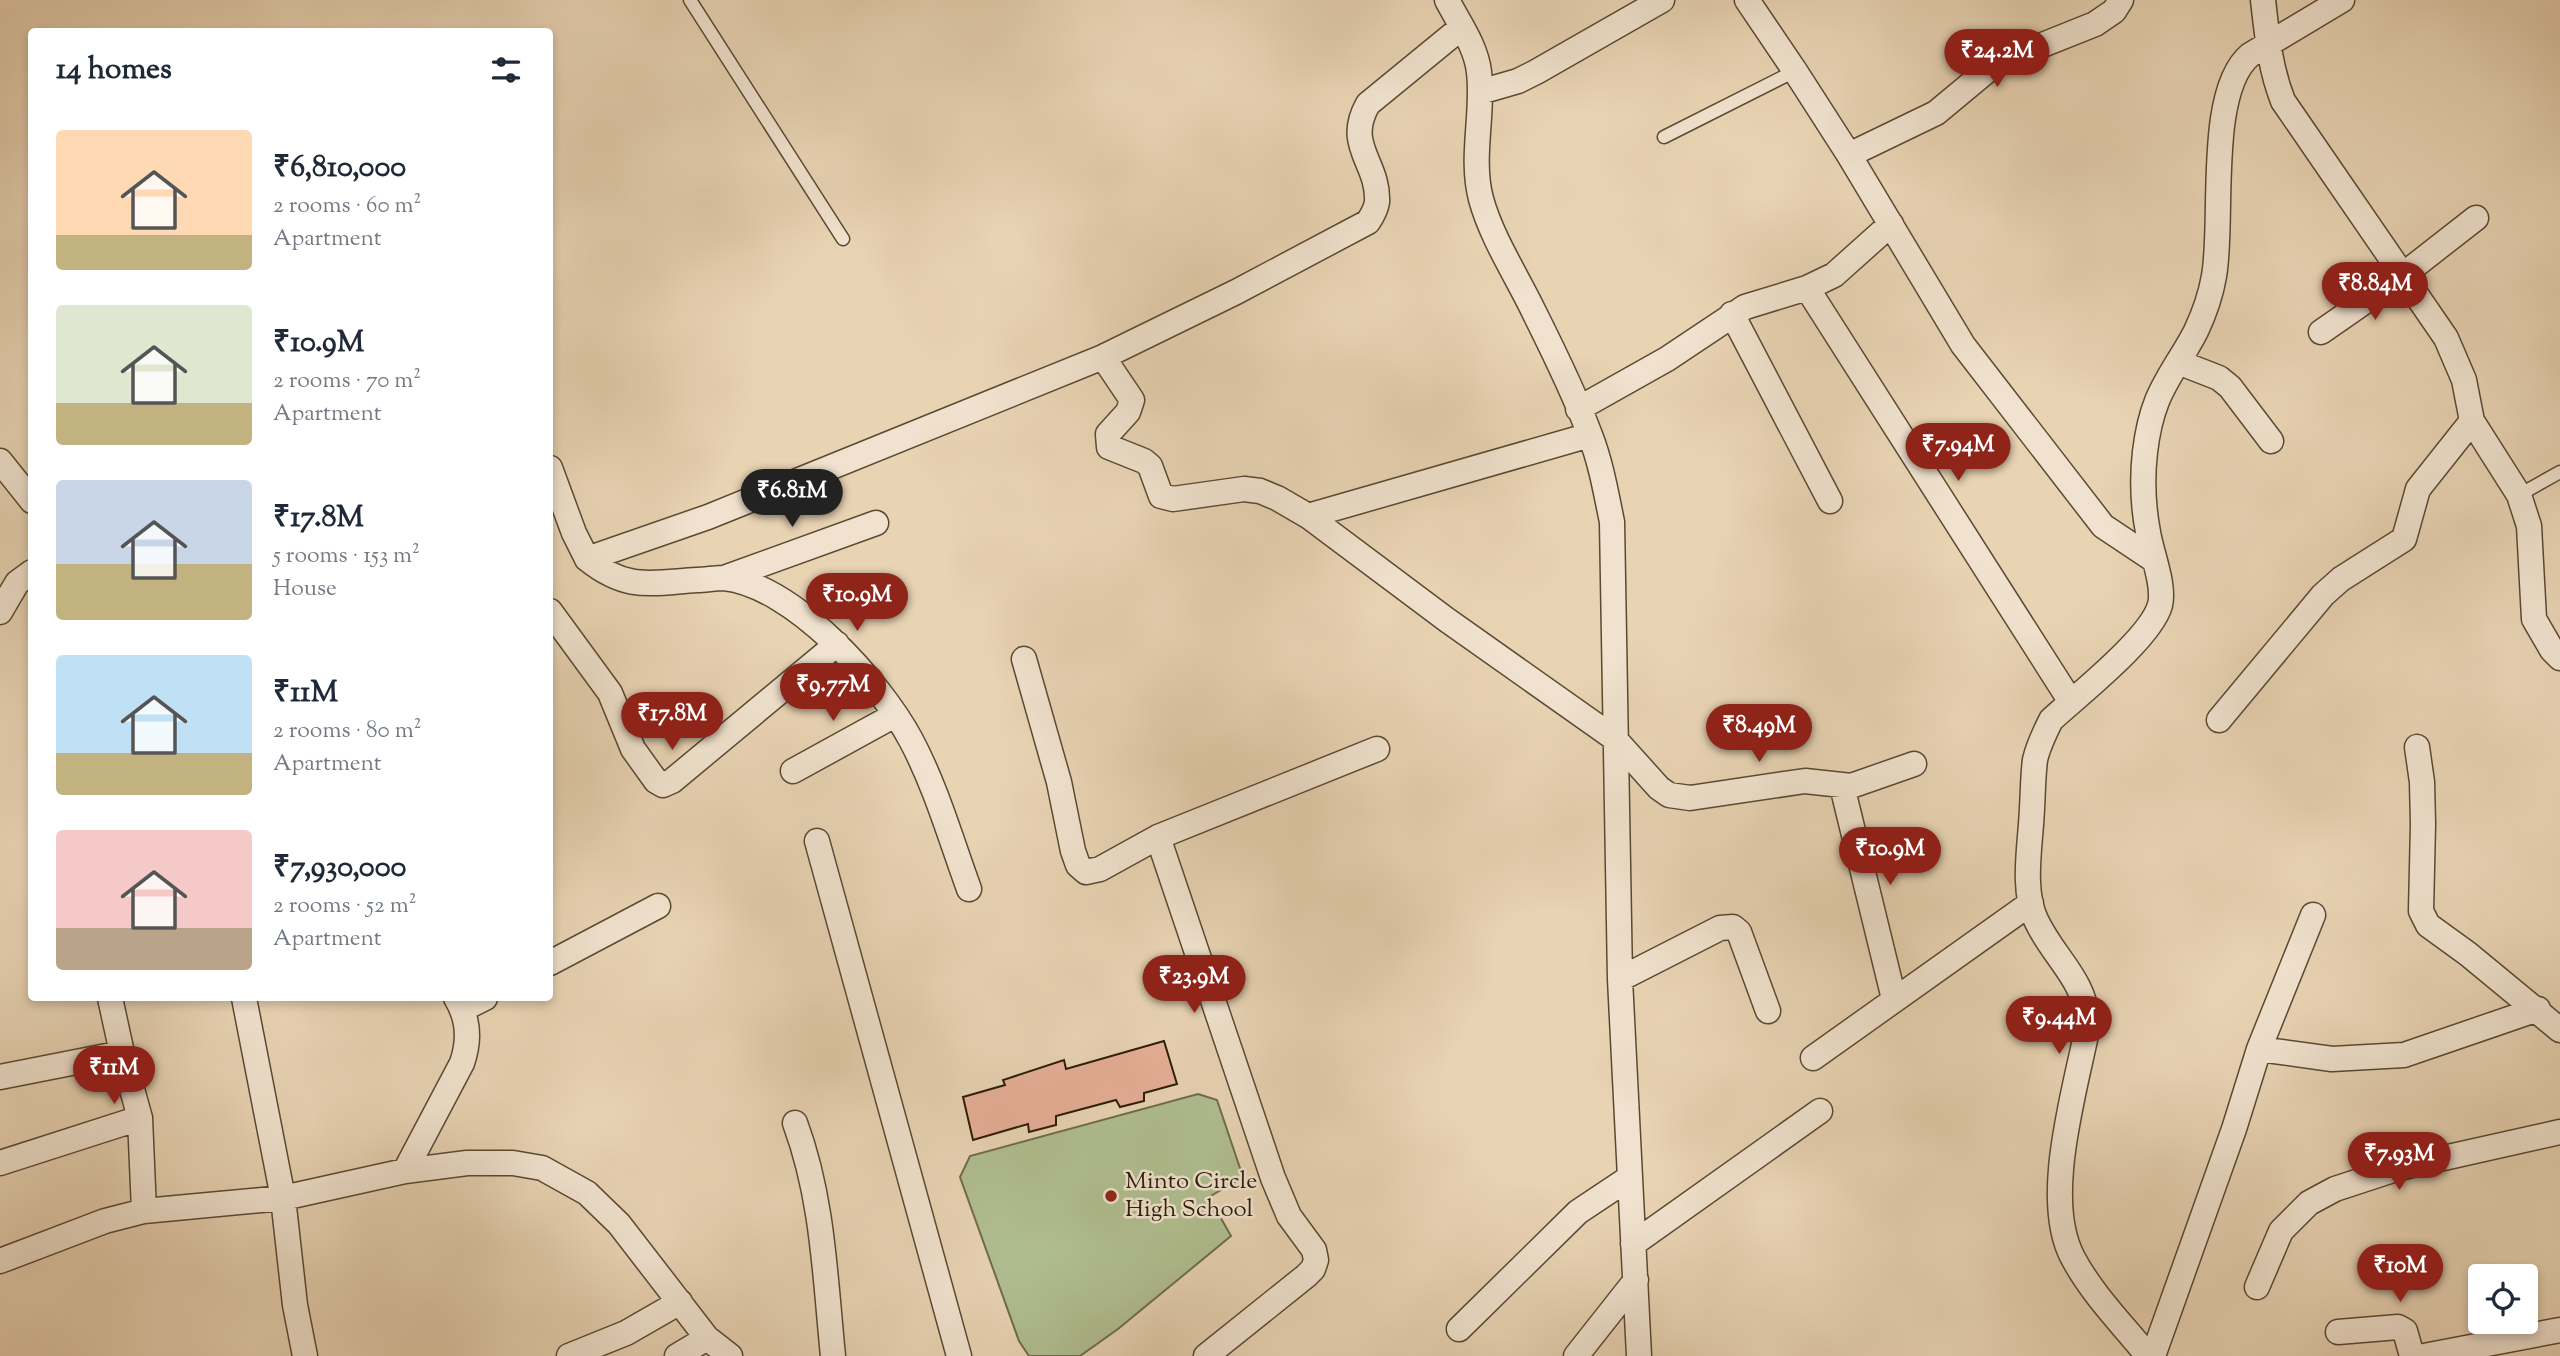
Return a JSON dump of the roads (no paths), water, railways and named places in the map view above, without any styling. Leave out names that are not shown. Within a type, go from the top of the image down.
[{"type":"street","points":[[1447,0],[1473,48],[1479,70],[1476,149],[1481,199],[1492,229],[1535,314],[1590,435],[1612,522],[1620,979],[1639,1356]]},
{"type":"street","points":[[1480,92],[1527,76],[1662,0]]},
{"type":"street","points":[[1747,0],[1849,155],[1963,345],[2103,526],[2154,560]]},
{"type":"street","points":[[1849,155],[1936,113],[1995,64],[2095,23],[2114,11],[2121,0]]},
{"type":"street","points":[[2263,0],[2268,46],[2283,101],[2456,355],[2472,421],[2519,495],[2529,526],[2534,619],[2552,650],[2560,658]]},
{"type":"street","points":[[2313,915],[2259,1049],[2234,1129],[2151,1356],[2090,1285],[2071,1255],[2062,1223],[2058,1191],[2060,1163],[2088,1025],[2087,1006],[2079,986],[2036,920],[2031,903],[2029,877],[2035,759],[2043,735],[2052,720],[2133,644],[2150,623],[2160,604],[2161,586],[2147,529],[2145,450],[2157,400],[2197,330],[2214,275],[2220,156],[2231,80],[2242,62],[2342,0]]},
{"type":"street","points":[[587,559],[708,517],[1103,357],[1249,286],[1368,222],[1377,205],[1376,184],[1358,136],[1360,117],[1368,104],[1462,27]]},
{"type":"street","points":[[2321,332],[2403,275],[2476,218]]},
{"type":"street","points":[[1578,409],[1667,359],[1732,314],[1759,300],[1823,282],[1848,265],[1891,224]]},
{"type":"street","points":[[1807,288],[2071,702]]},
{"type":"street","points":[[1732,314],[1830,501]]},
{"type":"street","points":[[1103,357],[1132,400],[1128,412],[1108,434],[1109,447],[1150,466],[1161,496],[1173,499],[1244,489],[1260,491],[1308,516],[1447,620],[1614,738],[1659,788],[1669,795],[1680,798],[1805,780],[1842,786],[1859,785],[1914,764]]},
{"type":"street","points":[[2178,362],[2219,378],[2230,387],[2271,441]]},
{"type":"street","points":[[2219,720],[2323,595],[2341,579],[2404,539],[2418,489],[2472,421]]},
{"type":"street","points":[[1308,516],[1590,435]]},
{"type":"street","points":[[0,461],[28,496]]},
{"type":"street","points":[[553,476],[574,533],[587,559],[603,572],[638,584],[724,578],[876,523]]},
{"type":"street","points":[[0,611],[17,583],[28,575]]},
{"type":"street","points":[[724,578],[781,599],[837,644],[866,677],[910,737],[922,761],[969,889]]},
{"type":"street","points":[[553,615],[610,693],[633,749],[656,781],[663,785],[672,781],[837,644]]},
{"type":"street","points":[[1024,659],[1059,782],[1073,850],[1078,865],[1086,872],[1100,869],[1158,837],[1377,749]]},
{"type":"street","points":[[793,771],[895,715]]},
{"type":"street","points":[[2417,747],[2422,782],[2423,917],[2428,925],[2538,1009],[2560,1030]]},
{"type":"street","points":[[1842,786],[1894,999]]},
{"type":"street","points":[[1158,837],[1273,1178],[1289,1216],[1314,1250],[1316,1260],[1313,1269],[1306,1276],[1206,1356]]},
{"type":"street","points":[[817,841],[959,1356]]},
{"type":"street","points":[[1813,1058],[2031,903]]},
{"type":"street","points":[[553,961],[658,906]]},
{"type":"street","points":[[1620,979],[1720,928],[1733,927],[1739,932],[1768,1011]]},
{"type":"street","points":[[111,1001],[140,1118],[144,1211]]},
{"type":"street","points":[[245,1001],[283,1198],[295,1305],[305,1356]]},
{"type":"street","points":[[405,1171],[467,1048],[468,1035],[460,1003]]},
{"type":"street","points":[[2259,1049],[2332,1059],[2404,1055],[2538,1009]]},
{"type":"street","points":[[0,1077],[122,1053]]},
{"type":"street","points":[[1633,1244],[1819,1111]]},
{"type":"street","points":[[0,1163],[140,1118]]},
{"type":"street","points":[[795,1123],[818,1201],[833,1356]]},
{"type":"street","points":[[2257,1287],[2281,1231],[2309,1203],[2335,1189],[2399,1168],[2560,1132]]},
{"type":"street","points":[[0,1261],[105,1221],[144,1211],[283,1198],[405,1171],[467,1163],[513,1163],[542,1168],[595,1201],[619,1224],[707,1338],[729,1356]]},
{"type":"street","points":[[1459,1329],[1578,1212],[1629,1178]]},
{"type":"street","points":[[1576,1356],[1636,1280]]},
{"type":"street","points":[[569,1356],[625,1334],[680,1302]]},
{"type":"street","points":[[2337,1332],[2399,1327],[2406,1331],[2412,1356]]},
{"type":"street","points":[[2424,1356],[2560,1330]]},
{"type":"street","points":[[677,1356],[707,1338]]},
{"type":"lane","points":[[690,0],[843,239]]},
{"type":"lane","points":[[1664,138],[1795,71]]},
{"type":"lane","points":[[2519,495],[2560,472]]},
{"type":"place","name":"Minto Circle High School","points":[[1111,1196]]}]
